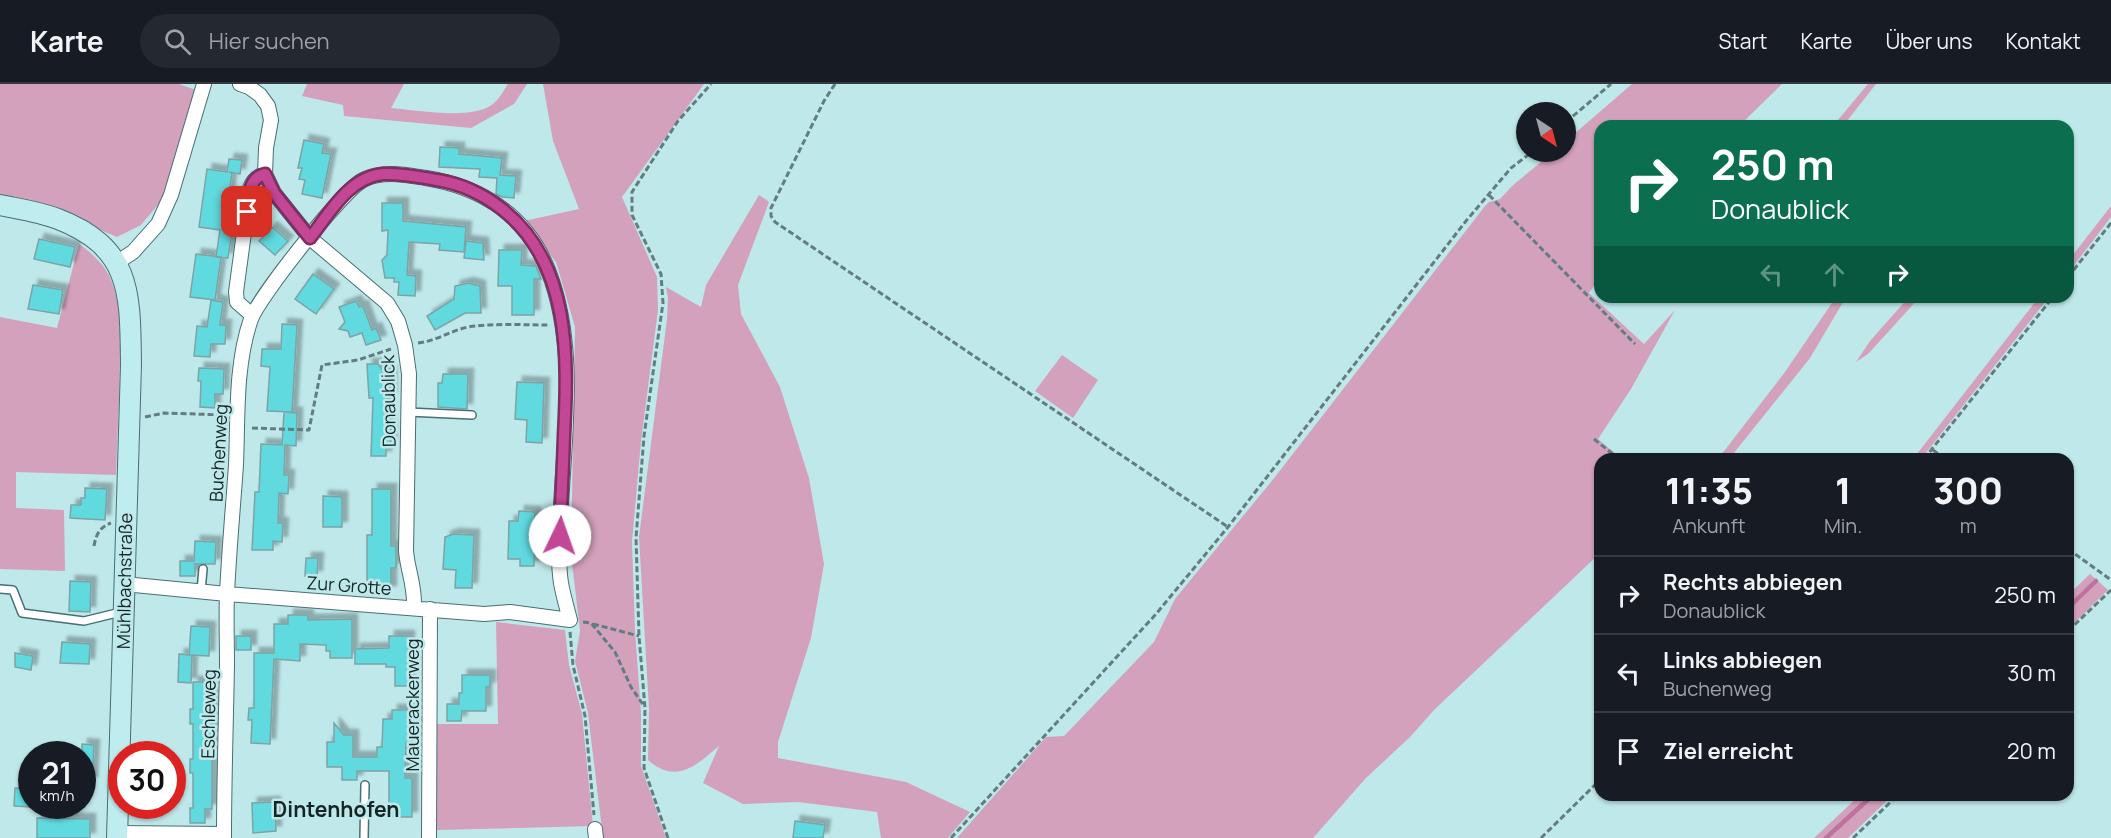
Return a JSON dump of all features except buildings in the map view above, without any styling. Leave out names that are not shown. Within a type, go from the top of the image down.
[{"type":"main road","points":[[0,205],[56,218],[75,227],[107,249],[116,263]]},
{"type":"main road","name":"Mühlbachstraße","points":[[116,263],[124,278],[130,324],[117,835]]},
{"type":"street","points":[[116,263],[132,252],[158,224],[171,195],[204,84]]},
{"type":"street","points":[[240,84],[260,94],[268,106],[271,120],[266,148],[265,174],[253,181],[250,188],[236,292],[237,302],[252,315]]},
{"type":"street","name":"Donaublick","points":[[265,174],[274,193],[310,238],[387,303],[398,321],[405,345],[409,374],[406,551],[415,590],[414,607]]},
{"type":"street","name":"Buchenweg","points":[[227,594],[242,354],[252,315],[280,274],[350,189],[364,179],[381,174],[399,174],[451,182],[476,191],[511,216],[533,240],[551,280],[564,333],[566,411],[559,550],[561,582],[570,620]]},
{"type":"street","name":"Zur Grotte","points":[[124,584],[484,614],[510,612],[570,620]]},
{"type":"street","name":"Eschleweg","points":[[117,835],[224,836],[227,594]]},
{"type":"street","name":"Mauerackerweg","points":[[429,838],[430,609]]},
{"type":"lane","points":[[408,412],[472,415]]},
{"type":"lane","points":[[201,591],[203,569]]},
{"type":"lane","points":[[0,589],[13,590],[22,614],[84,621],[123,611]]},
{"type":"lane","points":[[364,838],[365,785]]},
{"type":"path","points":[[668,838],[644,768],[645,708],[639,636],[636,538],[644,436],[663,303],[661,274],[632,215],[632,192],[678,121],[711,84]]},
{"type":"path","points":[[835,84],[824,101],[771,208],[771,216],[775,222],[1228,527]]},
{"type":"path","points":[[1576,114],[1611,84]]},
{"type":"path","points":[[951,838],[1156,614],[1228,527],[1459,231],[1520,162]]},
{"type":"path","points":[[1489,195],[1594,302]]},
{"type":"path","points":[[2074,269],[2111,223]]},
{"type":"path","points":[[1595,303],[1635,344]]},
{"type":"path","points":[[1930,453],[2048,303]]},
{"type":"path","points":[[129,420],[164,413],[309,430]]},
{"type":"path","points":[[1594,439],[1612,453]]},
{"type":"path","points":[[1933,450],[1937,453]]},
{"type":"path","points":[[94,546],[98,532],[103,526],[111,523],[125,525]]},
{"type":"path","points":[[2074,553],[2111,580]]},
{"type":"path","points":[[2074,625],[2111,590]]},
{"type":"path","points":[[595,833],[585,716],[573,665],[570,620],[591,623],[639,636]]},
{"type":"path","points":[[591,623],[615,652],[631,687],[645,708]]},
{"type":"path","points":[[1541,838],[1594,786]]},
{"type":"path","points":[[1853,838],[1892,801]]},
{"type":"shaded area","points":[[0,84],[179,84],[196,90],[162,200],[141,225],[117,237],[89,225],[0,199]]},
{"type":"shaded area","points":[[307,84],[404,84],[391,108],[460,113],[485,108],[496,101],[508,84],[527,84],[514,104],[471,128],[344,116],[343,105],[302,96]]},
{"type":"shaded area","points":[[543,84],[704,84],[622,197],[657,277],[658,310],[641,441],[632,542],[641,713],[641,766],[666,838],[603,838],[588,713],[575,661],[580,631],[571,554],[575,327],[556,262],[524,221],[579,209],[553,141]]},
{"type":"shaded area","points":[[1632,84],[1782,84],[1745,120],[1594,120],[1594,286],[1589,293],[1594,298],[1594,303],[1600,303],[1644,344],[1675,310],[1631,389],[1598,439],[1615,453],[1594,453],[1594,559],[1434,710],[1410,737],[1366,778],[1313,838],[957,838],[1046,737],[1064,736],[1154,642],[1175,599],[1275,477],[1485,206],[1489,202],[1500,199],[1541,162],[1576,162],[1576,132]]},
{"type":"shaded area","points":[[1868,84],[1876,84],[1848,120],[1838,120]]},
{"type":"shaded area","points":[[759,195],[769,202],[738,285],[741,314],[780,387],[809,478],[824,564],[811,638],[778,742],[778,758],[906,782],[970,812],[948,838],[881,838],[877,812],[798,802],[743,804],[703,783],[719,746],[703,760],[677,772],[658,767],[648,760],[649,709],[639,537],[667,319],[666,287],[701,307],[706,285]]},
{"type":"shaded area","points":[[2111,206],[2111,217],[2074,265],[2074,254]]},
{"type":"shaded area","points":[[79,244],[103,266],[112,282],[117,300],[120,385],[116,475],[16,472],[16,508],[64,510],[65,571],[0,569],[0,317],[57,328]]},
{"type":"shaded area","points":[[1832,303],[1842,303],[1810,358],[1734,453],[1723,453],[1785,372]]},
{"type":"shaded area","points":[[1904,303],[1915,303],[1868,354],[1856,362],[1870,341]]},
{"type":"shaded area","points":[[2034,303],[2044,303],[1926,453],[1918,453]]},
{"type":"shaded area","points":[[1062,355],[1098,380],[1073,418],[1035,391]]},
{"type":"shaded area","points":[[2090,574],[2108,590],[2074,623],[2074,589]]},
{"type":"shaded area","points":[[496,622],[565,630],[569,665],[582,714],[593,826],[437,830],[437,724],[498,724]]},
{"type":"shaded area","points":[[1854,801],[1887,801],[1848,838],[1814,838]]},
{"type":"waterway","points":[[2074,602],[2096,581]]},
{"type":"waterway","points":[[1826,838],[1866,801]]},
{"type":"district","name":"Dintenhofen","points":[[336,809]]},
{"type":"route","points":[[247,212],[253,181],[265,174],[274,193],[310,238],[350,189],[364,179],[381,174],[399,174],[451,182],[476,191],[511,216],[533,240],[547,268],[563,325],[566,350],[566,411],[560,536]]}]
